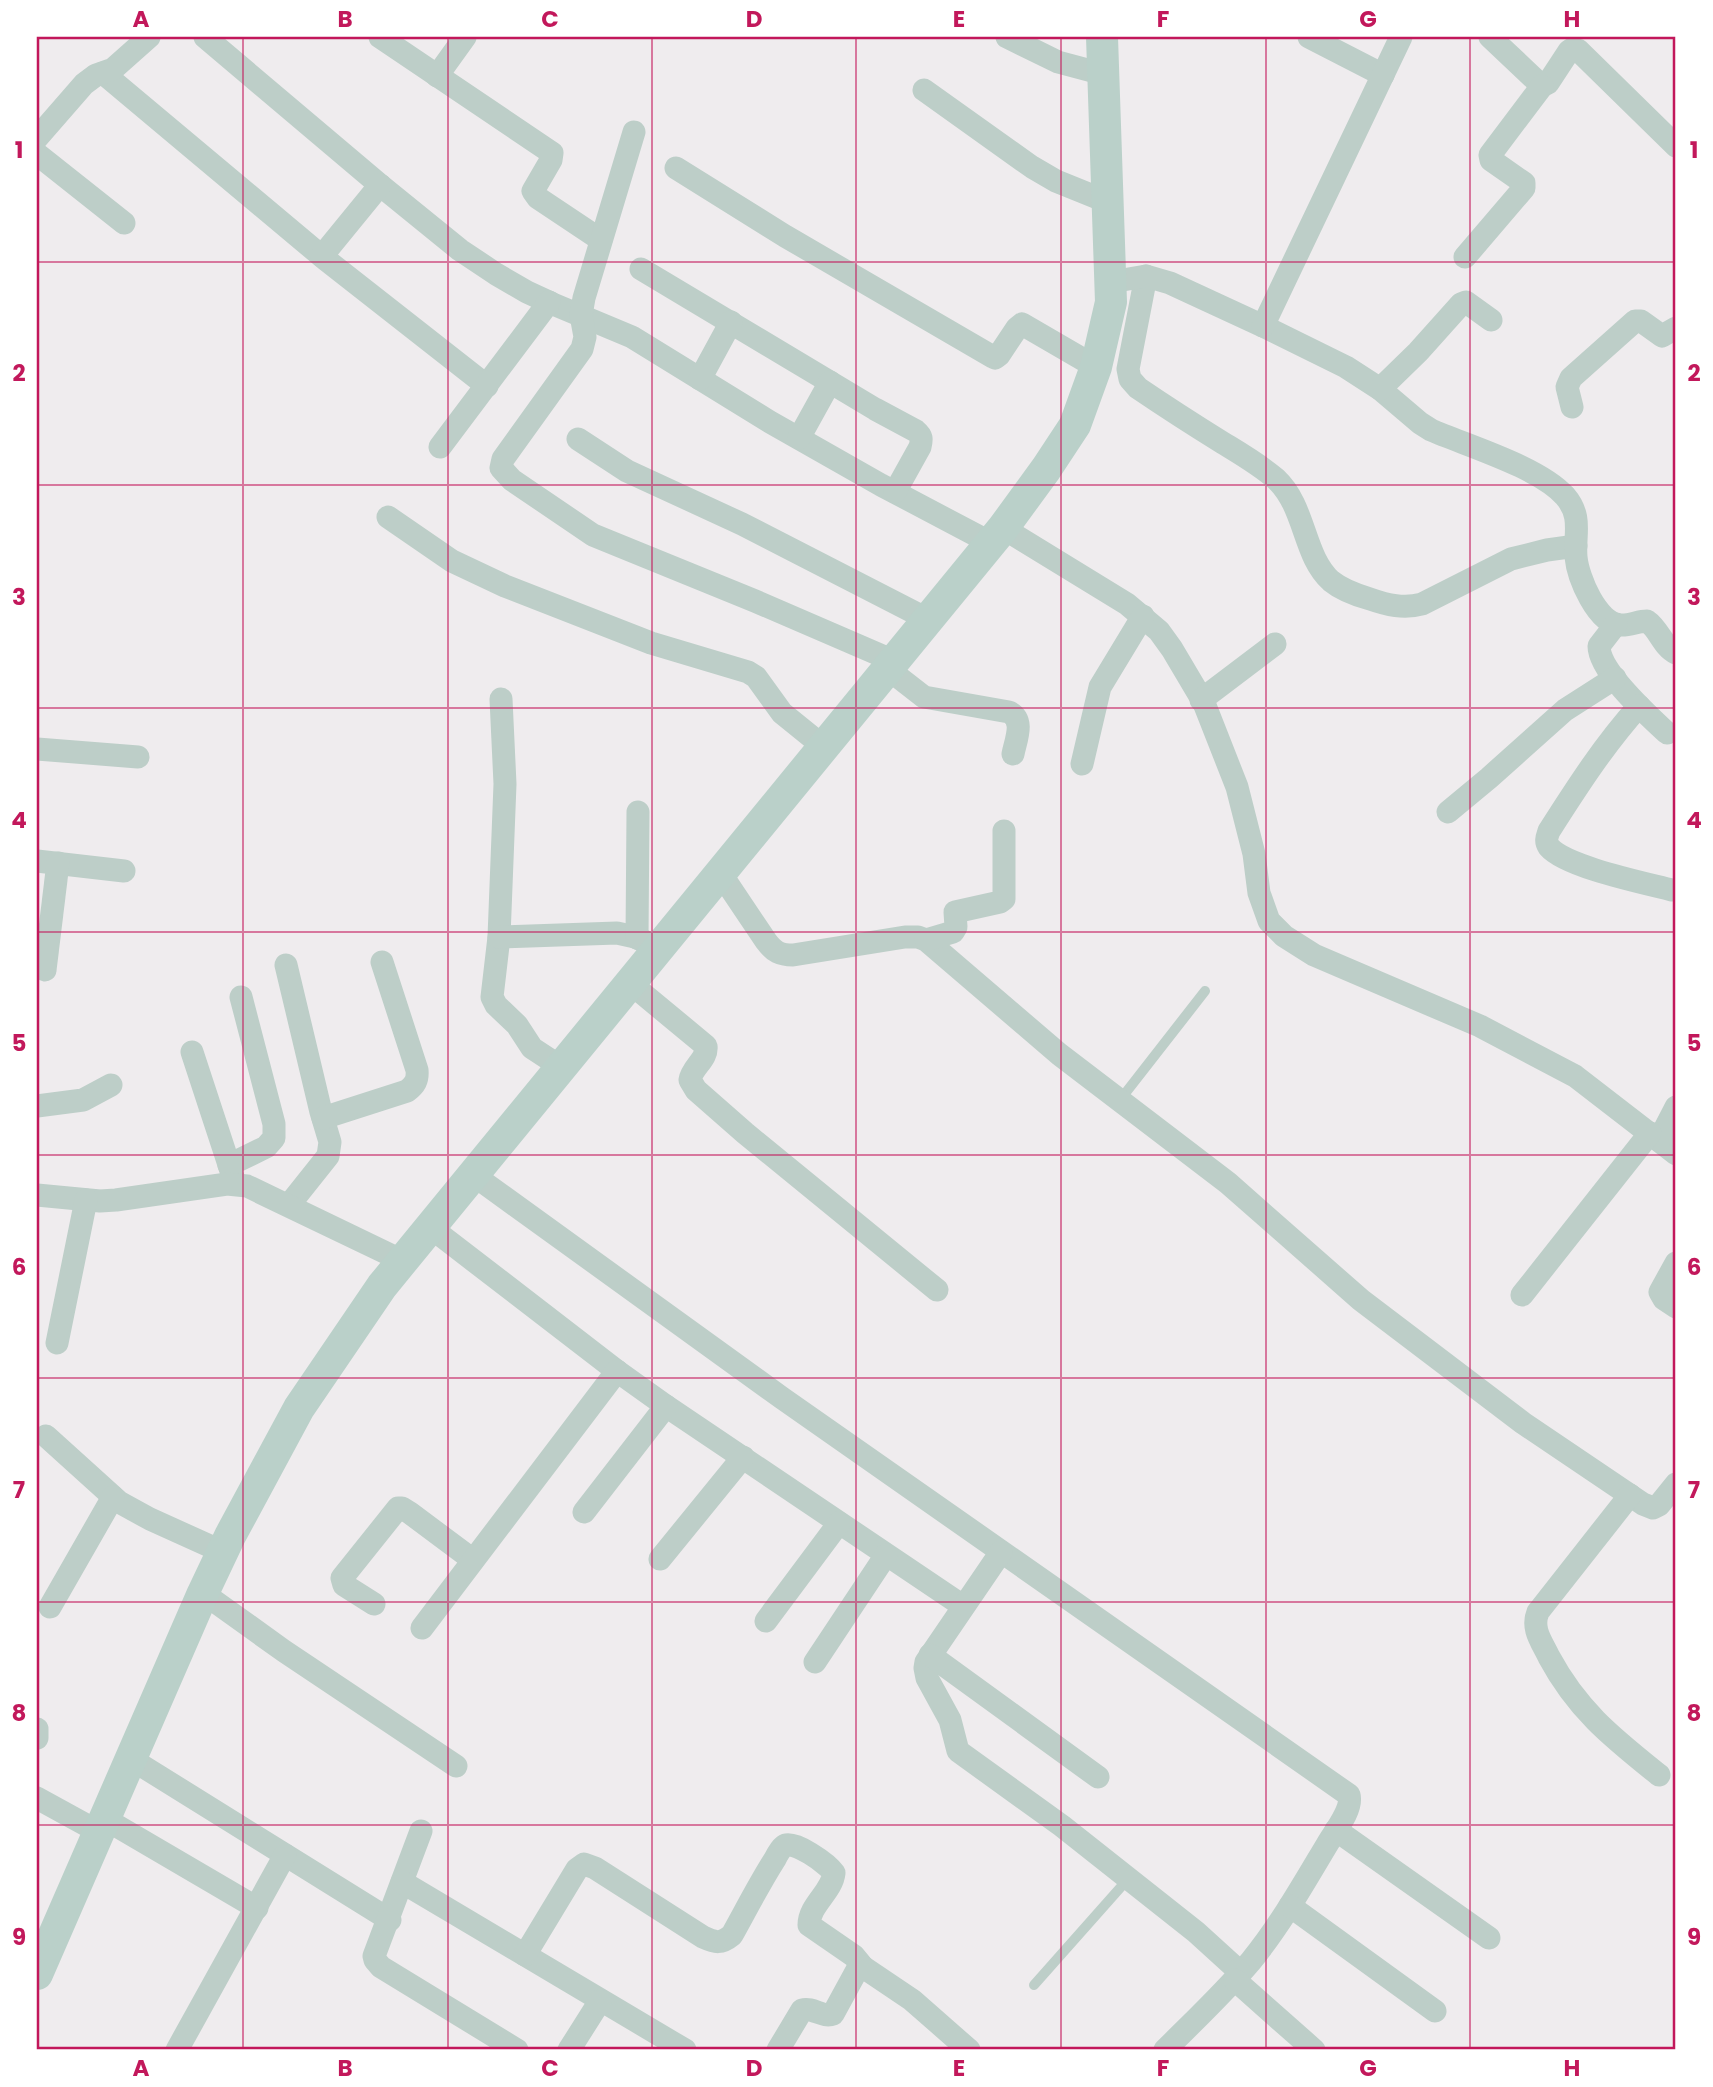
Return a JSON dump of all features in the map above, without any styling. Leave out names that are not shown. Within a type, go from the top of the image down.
[{"type":"street","points":[[37,138],[83,84],[123,62],[149,37]]},
{"type":"street","points":[[205,37],[460,250],[527,292],[632,337],[799,438],[895,492],[1006,535],[1127,604],[1143,616],[1159,631],[1201,700],[1237,787],[1254,854],[1259,893],[1269,921],[1284,936],[1314,955],[1480,1026],[1575,1076],[1662,1142]]},
{"type":"street","points":[[380,37],[552,153],[551,160],[533,191],[538,198],[601,240]]},
{"type":"street","points":[[437,76],[465,37]]},
{"type":"street","points":[[1007,37],[1058,62],[1103,74]]},
{"type":"street","points":[[1102,37],[1108,202],[1128,279],[1128,369],[1130,379],[1138,388],[1274,478],[1292,499],[1314,556],[1324,572],[1339,586],[1376,602],[1398,607],[1422,604],[1511,559],[1576,546]]},
{"type":"street","points":[[1309,37],[1383,75]]},
{"type":"street","points":[[1263,326],[1401,37]]},
{"type":"street","points":[[1490,37],[1542,86]]},
{"type":"street","points":[[1465,257],[1524,187],[1524,183],[1491,160],[1490,155],[1542,86],[1548,83],[1569,51],[1575,49],[1676,146]]},
{"type":"street","points":[[103,73],[322,256],[486,386]]},
{"type":"street","points":[[924,90],[1032,167],[1056,181],[1108,202]]},
{"type":"street","points":[[634,132],[588,282],[582,349],[503,459],[501,468],[593,534],[755,601],[897,673],[916,692],[934,700],[1015,715],[1019,723],[1013,754]]},
{"type":"street","points":[[37,154],[124,223]]},
{"type":"street","points":[[676,169],[993,357],[997,358],[1021,324],[1096,367]]},
{"type":"street","points":[[322,256],[380,185]]},
{"type":"street","points":[[641,269],[920,435],[920,447],[895,492]]},
{"type":"street","points":[[1128,279],[1170,283],[1263,326],[1346,367],[1380,389],[1420,423],[1527,469],[1555,486],[1567,498],[1577,517],[1578,569],[1600,614],[1605,620],[1622,626],[1647,621],[1670,650],[1676,653]]},
{"type":"street","points":[[648,943],[727,883],[824,747],[897,673],[927,619],[1006,535],[1075,425],[1096,367],[1111,302],[1128,279]]},
{"type":"street","points":[[440,447],[549,302]]},
{"type":"street","points":[[1380,389],[1461,304],[1470,304],[1491,320]]},
{"type":"street","points":[[1572,407],[1567,387],[1571,378],[1635,321],[1641,321],[1662,336],[1676,328]]},
{"type":"street","points":[[700,379],[732,322]]},
{"type":"street","points":[[799,438],[830,382]]},
{"type":"street","points":[[578,439],[626,471],[742,524],[927,619]]},
{"type":"street","points":[[388,517],[461,566],[505,586],[651,643],[756,677],[782,713],[824,747]]},
{"type":"street","points":[[1082,764],[1100,687],[1143,616]]},
{"type":"street","points":[[1616,624],[1599,646],[1602,660],[1639,706],[1667,733]]},
{"type":"street","points":[[1201,700],[1275,644]]},
{"type":"street","points":[[1448,812],[1564,710],[1615,678]]},
{"type":"street","points":[[501,699],[506,784],[499,937],[492,992],[494,1001],[535,1051],[561,1068]]},
{"type":"street","points":[[1639,706],[1602,749],[1549,831],[1547,842],[1565,857],[1588,867],[1672,890]]},
{"type":"street","points":[[37,749],[138,757]]},
{"type":"street","points":[[37,1974],[142,1766],[211,1599],[223,1552],[299,1408],[382,1286],[403,1261],[442,1237],[485,1184],[561,1068],[640,991],[648,943],[638,812]]},
{"type":"street","points":[[926,940],[953,932],[956,927],[955,912],[1004,899],[1004,831]]},
{"type":"street","points":[[45,970],[47,862],[124,871]]},
{"type":"street","points":[[727,883],[766,941],[781,955],[905,937],[926,940],[1059,1054],[1228,1183],[1361,1300],[1523,1423],[1653,1508],[1659,1505],[1676,1484]]},
{"type":"street","points":[[499,937],[617,933],[648,943]]},
{"type":"street","points":[[323,1118],[407,1091],[418,1079],[418,1070],[382,962]]},
{"type":"street","points":[[286,965],[330,1142],[328,1156],[289,1205]]},
{"type":"street","points":[[640,991],[706,1046],[706,1054],[691,1074],[690,1080],[696,1090],[937,1290]]},
{"type":"street","points":[[37,1195],[116,1200],[232,1174],[266,1147],[274,1138],[274,1124],[240,997]]},
{"type":"street","points":[[192,1052],[232,1174],[403,1261]]},
{"type":"street","points":[[37,1106],[83,1100],[111,1086]]},
{"type":"street","points":[[1522,1295],[1662,1142],[1676,1107]]},
{"type":"street","points":[[485,1184],[782,1398],[1349,1795],[1350,1802],[1336,1830],[1267,1940],[1237,1976],[1164,2050]]},
{"type":"street","points":[[57,1343],[86,1200]]},
{"type":"street","points":[[442,1237],[666,1406],[963,1606]]},
{"type":"street","points":[[1676,1263],[1660,1292],[1664,1299],[1676,1307]]},
{"type":"street","points":[[422,1628],[617,1371]]},
{"type":"street","points":[[584,1512],[666,1406]]},
{"type":"street","points":[[46,1436],[113,1497],[150,1519],[223,1552]]},
{"type":"street","points":[[660,1559],[743,1457]]},
{"type":"street","points":[[1630,1495],[1538,1612],[1536,1626],[1537,1634],[1559,1674],[1587,1713],[1605,1732],[1659,1775]]},
{"type":"street","points":[[50,1607],[113,1497]]},
{"type":"street","points":[[374,1604],[345,1585],[342,1578],[398,1508],[410,1513],[473,1560]]},
{"type":"street","points":[[766,1621],[839,1523]]},
{"type":"street","points":[[1001,1552],[930,1655],[925,1668],[927,1678],[950,1720],[958,1751],[1062,1826],[1196,1932],[1237,1976],[1314,2050]]},
{"type":"street","points":[[815,1662],[886,1555]]},
{"type":"street","points":[[211,1599],[456,1766]]},
{"type":"street","points":[[930,1655],[1098,1777]]},
{"type":"street","points":[[37,1729],[37,1738]]},
{"type":"street","points":[[142,1766],[390,1920]]},
{"type":"street","points":[[37,1798],[111,1826],[257,1908]]},
{"type":"street","points":[[1336,1830],[1489,1938]]},
{"type":"street","points":[[421,1831],[390,1920],[374,1956],[377,1964],[517,2050]]},
{"type":"street","points":[[525,1955],[577,1869],[584,1864],[595,1868],[703,1937],[718,1943],[724,1942],[732,1935],[783,1846],[795,1845],[834,1872],[832,1882],[810,1915],[809,1925],[919,2006],[970,2050]]},
{"type":"street","points":[[177,2050],[285,1855]]},
{"type":"street","points":[[402,1882],[685,2050]]},
{"type":"street","points":[[1290,1906],[1435,2011]]},
{"type":"street","points":[[778,2050],[802,2010],[810,2009],[828,2016],[833,2014],[857,1970],[863,1967]]},
{"type":"street","points":[[569,2050],[600,2001]]},
{"type":"lane","points":[[1120,1100],[1205,991]]},
{"type":"lane","points":[[1034,1985],[1128,1879]]}]
